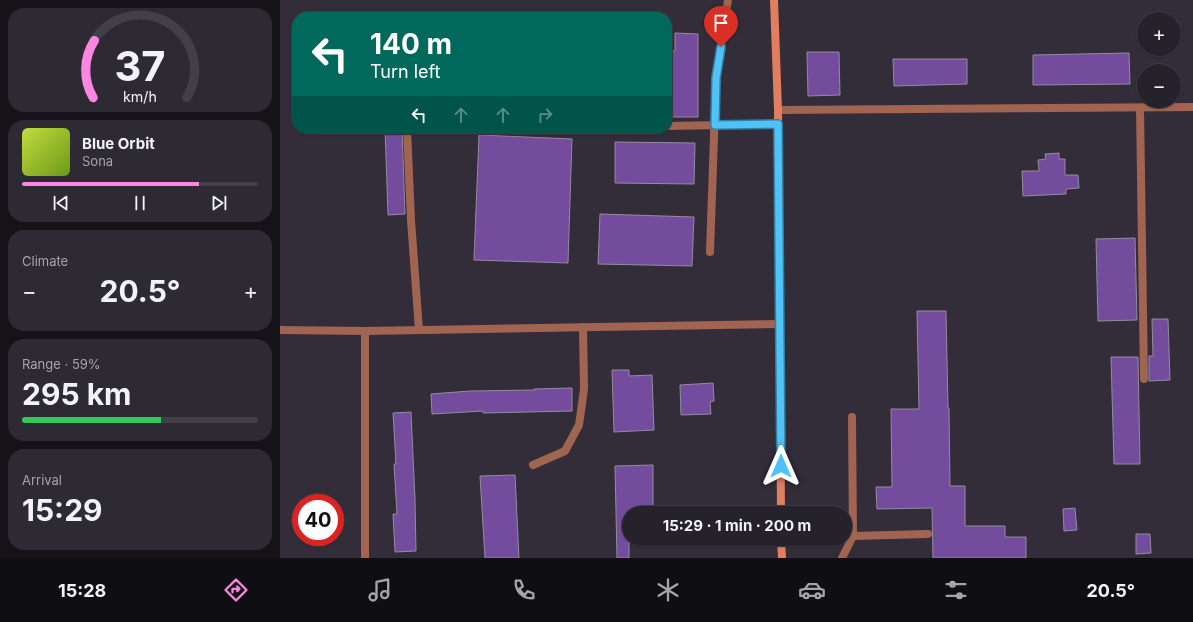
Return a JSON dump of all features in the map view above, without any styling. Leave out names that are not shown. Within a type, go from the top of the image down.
[{"type":"street","points":[[710,252],[716,78],[728,0]]},
{"type":"street","points":[[774,0],[778,110],[781,506]]},
{"type":"street","points":[[1181,107],[1193,107]]},
{"type":"street","points":[[778,110],[1140,108],[1144,379]]},
{"type":"street","points":[[672,126],[778,124]]},
{"type":"street","points":[[407,134],[411,220],[419,330]]},
{"type":"street","points":[[280,330],[365,331],[780,324]]},
{"type":"street","points":[[533,465],[565,451],[579,425],[584,389],[583,327]]},
{"type":"street","points":[[365,331],[365,558]]},
{"type":"street","points":[[842,558],[853,536],[852,417]]},
{"type":"street","points":[[853,536],[928,534]]},
{"type":"street","points":[[781,546],[782,558]]},
{"type":"building","points":[[675,33],[698,34],[698,117],[672,117],[672,51],[675,51]]},
{"type":"building","points":[[807,52],[839,52],[840,95],[808,96]]},
{"type":"building","points":[[1129,53],[1130,84],[1033,85],[1033,55]]},
{"type":"building","points":[[893,59],[967,59],[967,84],[894,86]]},
{"type":"building","points":[[385,134],[402,134],[405,214],[388,215]]},
{"type":"building","points":[[479,135],[572,139],[568,263],[474,260]]},
{"type":"building","points":[[615,142],[695,143],[694,184],[615,183]]},
{"type":"building","points":[[1059,153],[1059,159],[1065,159],[1065,175],[1078,175],[1079,188],[1066,189],[1066,194],[1023,196],[1022,171],[1039,171],[1038,160],[1046,159],[1045,154]]},
{"type":"building","points":[[600,214],[694,217],[692,266],[598,264]]},
{"type":"building","points":[[1135,238],[1137,320],[1098,321],[1096,239]]},
{"type":"building","points":[[917,311],[946,311],[950,486],[965,486],[965,526],[1005,526],[1005,537],[1026,537],[1026,558],[933,558],[932,508],[877,509],[876,487],[892,487],[891,409],[919,409]]},
{"type":"building","points":[[1152,319],[1168,319],[1170,380],[1149,381],[1149,356],[1153,356]]},
{"type":"building","points":[[1111,357],[1138,357],[1140,464],[1114,464]]},
{"type":"building","points":[[612,370],[629,370],[629,376],[652,375],[654,430],[614,432]]},
{"type":"building","points":[[713,383],[714,401],[710,402],[711,414],[681,415],[680,385]]},
{"type":"building","points":[[572,388],[572,411],[483,413],[483,411],[432,414],[431,394],[470,391]]},
{"type":"building","points":[[411,412],[416,551],[395,552],[393,514],[397,514],[393,413]]},
{"type":"building","points":[[653,465],[653,506],[622,506],[622,546],[629,546],[629,558],[617,558],[615,466]]},
{"type":"building","points":[[515,475],[519,558],[485,558],[480,476]]},
{"type":"building","points":[[1075,508],[1077,530],[1064,531],[1063,509]]},
{"type":"building","points":[[1136,534],[1150,534],[1151,553],[1136,554]]},
{"type":"route","points":[[721,47],[716,78],[715,125],[778,124],[781,466]]}]
